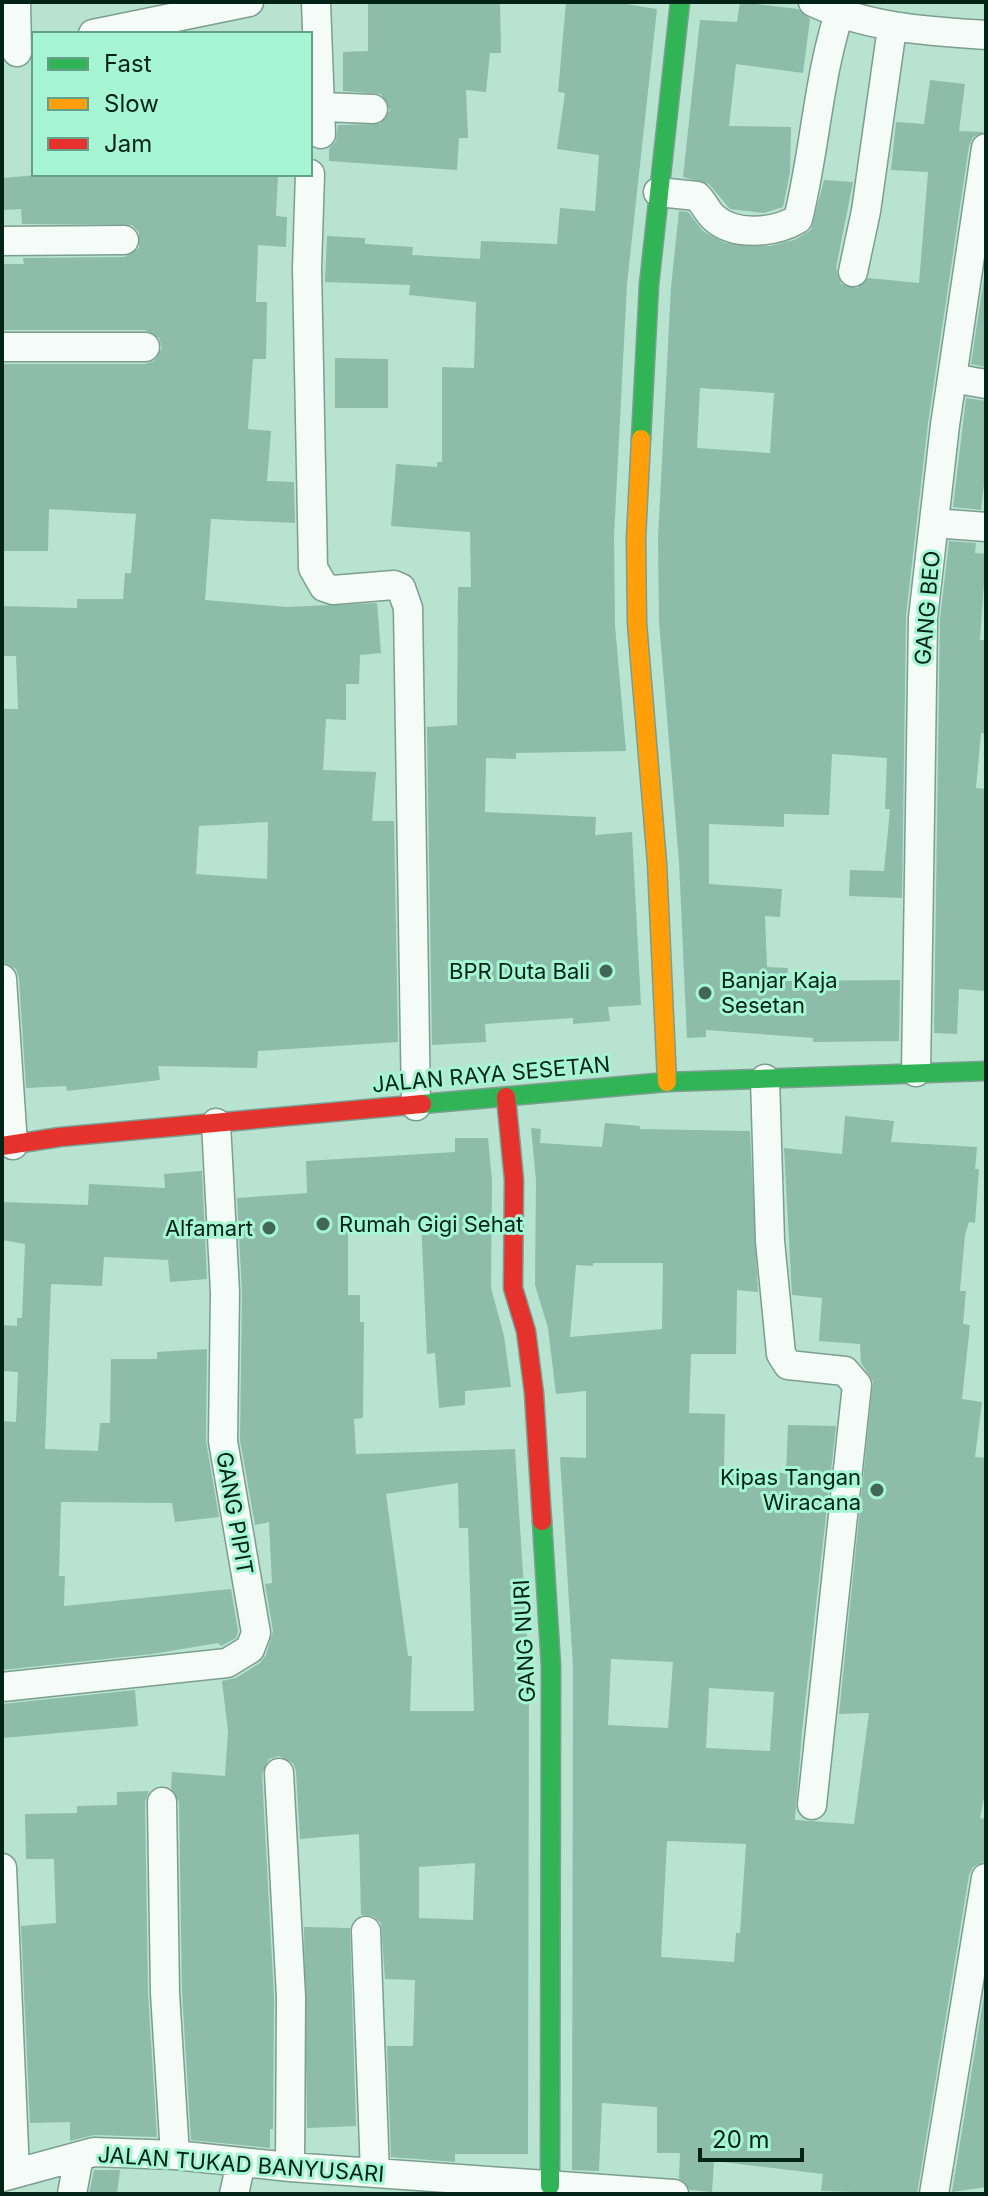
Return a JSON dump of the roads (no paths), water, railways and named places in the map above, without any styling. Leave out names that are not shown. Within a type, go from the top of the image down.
[{"type":"street","points":[[16,2],[18,52]]},
{"type":"street","points":[[103,32],[249,2]]},
{"type":"street","points":[[316,2],[316,136],[373,109]]},
{"type":"street","points":[[667,1082],[657,863],[636,586],[638,465],[658,192],[680,2]]},
{"type":"street","points":[[813,2],[841,8],[892,28],[986,35]]},
{"type":"street","points":[[658,192],[697,196],[715,219],[741,229],[768,231],[798,219],[814,143],[820,83],[841,8]]},
{"type":"street","points":[[853,272],[866,211],[892,28]]},
{"type":"street","name":"GANG BEO","points":[[916,1072],[923,618],[952,378],[986,148]]},
{"type":"street","points":[[310,176],[307,268],[313,568],[324,587],[333,590],[394,585],[401,588],[408,608],[416,1106]]},
{"type":"street","points":[[2,241],[124,240]]},
{"type":"street","points":[[2,347],[145,347]]},
{"type":"street","points":[[952,378],[986,384]]},
{"type":"street","points":[[934,523],[986,527]]},
{"type":"street","points":[[2,979],[7,1145]]},
{"type":"street","name":"JALAN RAYA SESETAN","points":[[7,1145],[667,1082],[986,1071]]},
{"type":"street","points":[[765,1079],[770,1241],[781,1354],[788,1365],[845,1371],[857,1385],[812,1805]]},
{"type":"street","name":"GANG NURI","points":[[506,1097],[514,1180],[513,1288],[524,1321],[534,1393],[551,1666],[550,2186]]},
{"type":"street","name":"GANG PIPIT","points":[[2,1687],[227,1663],[250,1649],[256,1633],[223,1441],[225,1292],[216,1123]]},
{"type":"street","points":[[279,1773],[291,1997],[290,2167]]},
{"type":"street","points":[[162,1802],[165,1993],[175,2155]]},
{"type":"street","points":[[2,1868],[8,2174]]},
{"type":"street","points":[[934,2194],[986,1878]]},
{"type":"street","points":[[364,2179],[366,1931]]},
{"type":"street","name":"JALAN TUKAD BANYUSARI","points":[[8,2174],[94,2152],[175,2155],[446,2186],[550,2186],[674,2194]]},
{"type":"street","points":[[72,2194],[79,2156]]},
{"type":"street","points":[[234,2194],[241,2163]]},
{"type":"place","name":"BPR Duta Bali","points":[[606,971]]},
{"type":"place","name":"Banjar Kaja Sesetan","points":[[705,993]]},
{"type":"place","name":"Rumah Gigi Sehat","points":[[323,1224]]},
{"type":"place","name":"Alfamart","points":[[269,1228]]},
{"type":"place","name":"Kipas Tangan Wiracana","points":[[877,1490]]}]
